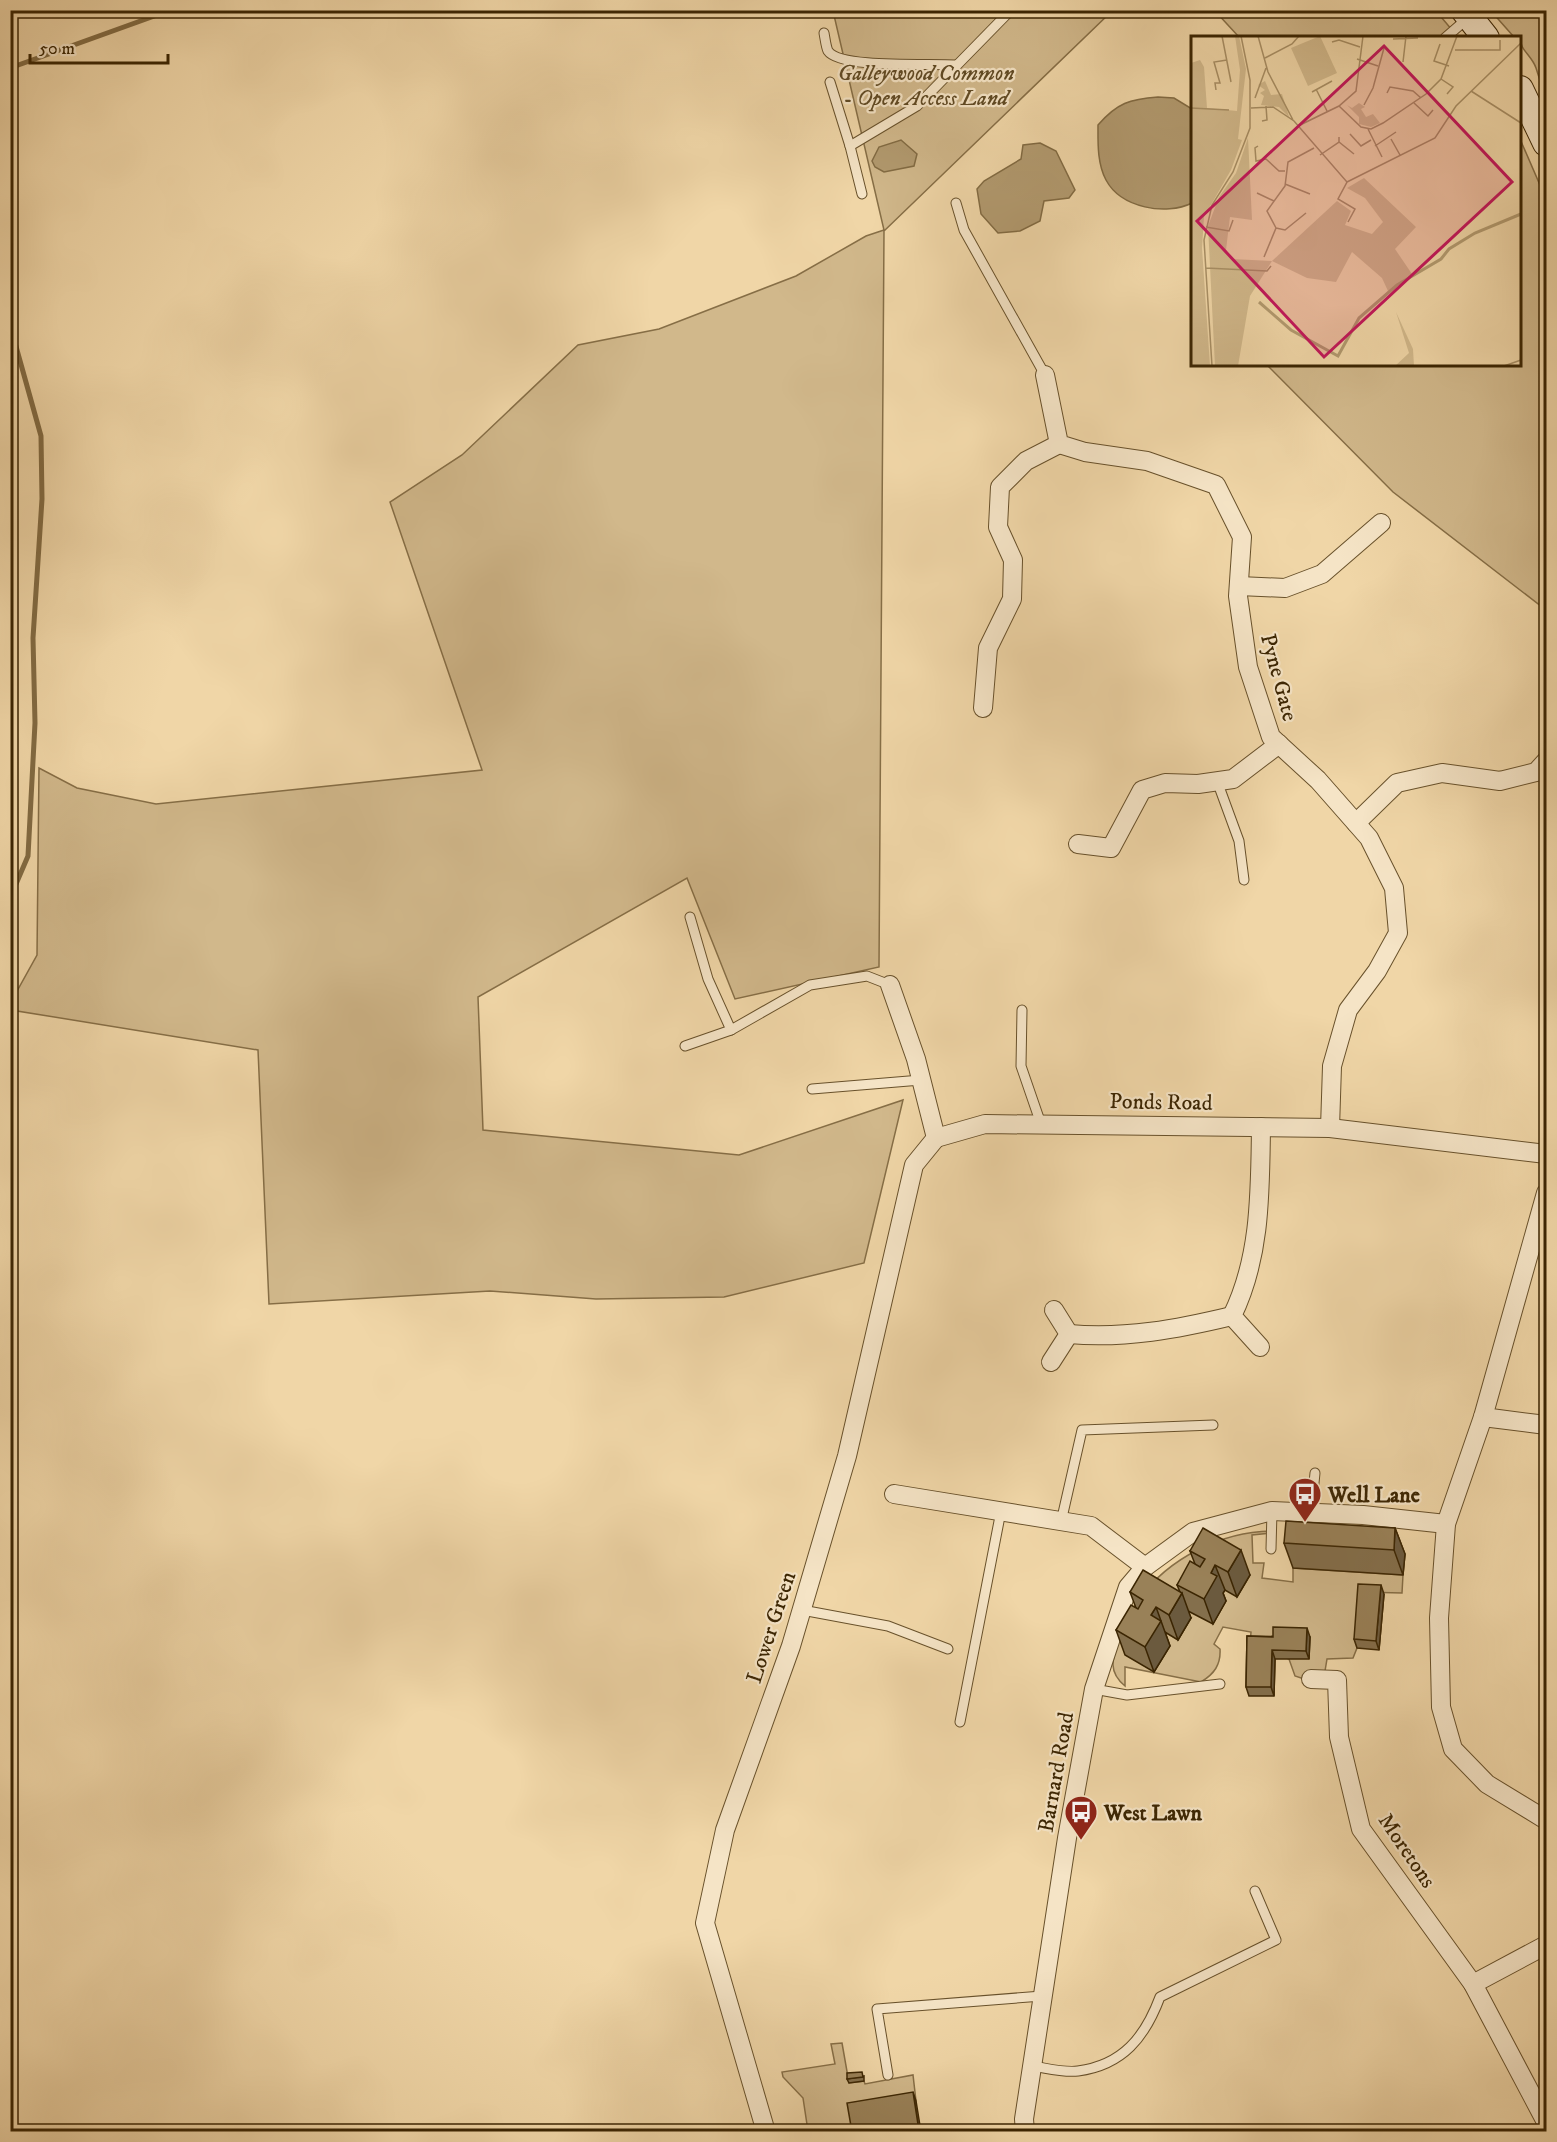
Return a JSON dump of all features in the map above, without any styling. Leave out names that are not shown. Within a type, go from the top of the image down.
[{"type":"main road","points":[[1467,14],[1484,36]]},
{"type":"main road","points":[[1521,91],[1546,143]]},
{"type":"street","points":[[983,708],[988,648],[1012,599],[1013,560],[998,527],[1000,487],[1026,461],[1059,444],[1045,375]]},
{"type":"street","name":"Pyne Gate","points":[[1059,444],[1085,452],[1147,461],[1216,485],[1242,537],[1239,586],[1248,667],[1271,736],[1318,780],[1369,838],[1394,888],[1398,933],[1377,972],[1348,1010],[1332,1066],[1330,1128]]},
{"type":"street","points":[[1239,586],[1285,588],[1322,574],[1381,523]]},
{"type":"street","points":[[1078,844],[1111,848],[1142,790],[1165,783],[1217,782],[1233,779],[1279,744]]},
{"type":"street","points":[[1356,823],[1396,783],[1442,773],[1500,781],[1536,772],[1546,761]]},
{"type":"street","points":[[890,985],[921,1080],[936,1138]]},
{"type":"street","name":"Ponds Road","points":[[936,1138],[985,1124],[1330,1128],[1546,1154]]},
{"type":"street","points":[[1069,1334],[1101,1337],[1172,1331],[1232,1316],[1246,1288],[1259,1217],[1261,1127]]},
{"type":"street","name":"Lower Green","points":[[766,2132],[705,1923],[724,1830],[801,1610],[847,1456],[914,1165],[936,1138]]},
{"type":"street","points":[[1546,1193],[1483,1417],[1446,1524],[1439,1618],[1441,1707],[1453,1749],[1487,1784],[1546,1820]]},
{"type":"street","points":[[1054,1310],[1069,1334]]},
{"type":"street","points":[[1232,1316],[1260,1347]]},
{"type":"street","points":[[1051,1362],[1069,1334]]},
{"type":"street","points":[[1483,1417],[1546,1425]]},
{"type":"street","points":[[894,1494],[1091,1526],[1145,1567]]},
{"type":"street","name":"Barnard Road","points":[[1025,2132],[1024,2119],[1042,1996],[1094,1689],[1128,1587],[1145,1567],[1193,1532],[1272,1511],[1446,1524]]},
{"type":"street","name":"Moretons","points":[[1311,1679],[1337,1680],[1339,1737],[1361,1829],[1473,1984],[1546,2122]]},
{"type":"street","points":[[1473,1984],[1546,1945]]},
{"type":"lane","points":[[850,146],[917,106],[1011,10]]},
{"type":"lane","points":[[1446,36],[1467,14]]},
{"type":"lane","points":[[824,33],[828,52],[835,57],[860,64],[929,62],[956,65]]},
{"type":"lane","points":[[830,82],[862,194]]},
{"type":"lane","points":[[956,203],[964,231],[1045,375]]},
{"type":"lane","points":[[1217,782],[1239,841],[1244,880]]},
{"type":"lane","points":[[690,917],[708,979],[731,1030]]},
{"type":"lane","points":[[685,1046],[731,1030],[810,986],[867,976],[890,985]]},
{"type":"lane","points":[[1022,1010],[1021,1066],[1041,1124]]},
{"type":"lane","points":[[812,1089],[921,1080]]},
{"type":"lane","points":[[1061,1521],[1082,1430],[1213,1425]]},
{"type":"lane","points":[[1311,1513],[1315,1473]]},
{"type":"lane","points":[[960,1722],[1001,1511]]},
{"type":"lane","points":[[1271,1550],[1272,1511]]},
{"type":"lane","points":[[801,1610],[888,1626],[948,1649]]},
{"type":"lane","points":[[1094,1689],[1127,1695],[1220,1684]]},
{"type":"lane","points":[[1032,2066],[1078,2071],[1121,2057],[1149,2025],[1160,1997],[1276,1940],[1255,1891]]},
{"type":"lane","points":[[888,2075],[877,2009],[1042,1996]]},
{"type":"green space","name":"Galleywood Common - Open Access Land","points":[[833,11],[1112,11],[884,231],[879,967],[735,999],[687,878],[478,997],[483,1130],[739,1155],[903,1100],[864,1263],[724,1297],[596,1299],[490,1291],[269,1304],[258,1050],[11,1010],[11,1002],[37,955],[39,768],[77,788],[156,804],[482,770],[390,502],[462,455],[578,345],[659,329],[796,276],[866,236],[884,230]]},
{"type":"green space","points":[[1215,11],[1436,11],[1457,36],[1238,36]]},
{"type":"green space","points":[[1491,11],[1546,11],[1546,95],[1534,64],[1522,46],[1521,36],[1513,36]]},
{"type":"green space","points":[[1521,141],[1546,199],[1546,610],[1393,492],[1268,366],[1521,366]]},
{"type":"green space","points":[[1271,1531],[1271,1533],[1252,1535],[1253,1563],[1264,1563],[1262,1578],[1293,1582],[1293,1568],[1403,1575],[1402,1593],[1361,1592],[1357,1648],[1353,1658],[1327,1659],[1325,1671],[1304,1679],[1295,1676],[1289,1659],[1250,1645],[1251,1632],[1223,1627],[1214,1644],[1220,1649],[1218,1664],[1210,1676],[1201,1682],[1125,1667],[1125,1686],[1116,1676],[1113,1659],[1133,1609],[1151,1584],[1165,1571],[1198,1550],[1234,1536]],"holes":[[[1191,1618],[1178,1640],[1165,1632],[1160,1640],[1140,1631]]]},
{"type":"green space","points":[[842,2043],[849,2083],[864,2081],[865,2084],[913,2075],[916,2101],[853,2131],[808,2131],[803,2098],[783,2077],[782,2072],[835,2064],[831,2044]]},
{"type":"shaded area","points":[[1174,98],[1191,108],[1191,203],[1170,209],[1145,207],[1122,197],[1106,180],[1101,167],[1098,125],[1118,107],[1139,99]]},
{"type":"shaded area","points":[[901,140],[917,154],[914,166],[884,172],[875,167],[872,161],[879,147]]},
{"type":"shaded area","points":[[1040,143],[1056,151],[1075,190],[1069,198],[1044,201],[1040,221],[1020,231],[998,233],[981,214],[977,189],[984,181],[1021,159],[1023,145]]},
{"type":"building","points":[[1286,1521],[1395,1528],[1394,1550],[1284,1543]]},
{"type":"building","points":[[1203,1528],[1241,1550],[1228,1572],[1215,1565],[1211,1573],[1217,1576],[1204,1599],[1177,1585],[1190,1561],[1200,1567],[1205,1559],[1190,1551]]},
{"type":"building","points":[[1143,1570],[1182,1593],[1169,1615],[1156,1607],[1151,1615],[1161,1621],[1145,1647],[1116,1630],[1131,1605],[1138,1609],[1143,1600],[1130,1592]]},
{"type":"building","points":[[1358,1584],[1381,1585],[1376,1641],[1354,1639]]},
{"type":"building","points":[[1273,1627],[1307,1628],[1306,1651],[1272,1650],[1271,1687],[1246,1687],[1247,1636],[1273,1637]]},
{"type":"building","points":[[862,2072],[863,2077],[847,2079],[847,2073]]},
{"type":"building","points":[[913,2092],[919,2131],[852,2132],[847,2103]]},
{"type":"waterway","points":[[10,68],[171,10]]},
{"type":"waterway","points":[[10,325],[41,436],[42,499],[33,638],[35,723],[28,856],[10,898]]},
{"type":"place","name":"Well Lane","points":[[1305,1523]]},
{"type":"place","name":"West Lawn","points":[[1081,1841]]}]
